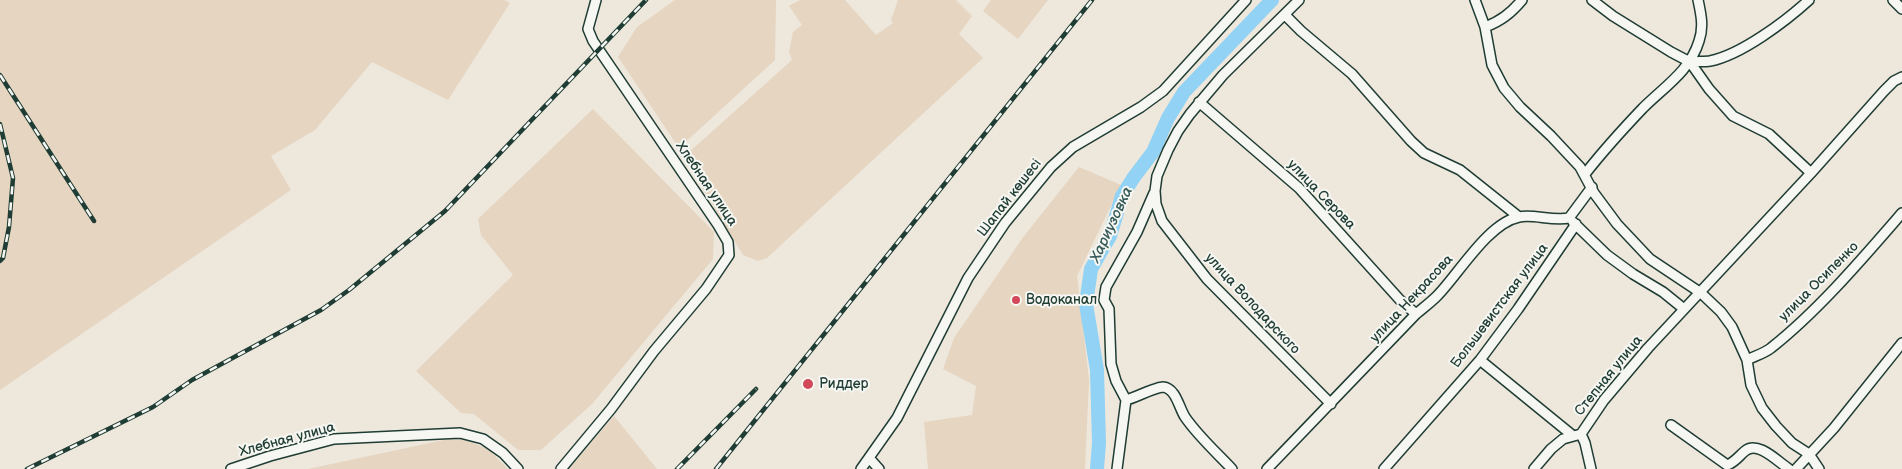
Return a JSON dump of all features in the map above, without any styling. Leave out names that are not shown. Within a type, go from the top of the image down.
[{"type":"street","name":"Хлебная улица","points":[[562,469],[611,409],[654,351],[706,289],[729,255],[728,242],[718,225],[593,41],[588,29],[596,0]]},
{"type":"street","name":"Шапай көшесі","points":[[861,469],[898,418],[968,278],[1006,223],[1051,167],[1073,147],[1120,121],[1163,91],[1246,0]]},
{"type":"street","name":"улица Володарского","points":[[1299,0],[1223,74],[1199,102],[1178,131],[1157,176],[1155,191],[1156,204],[1162,220],[1207,280],[1330,404]]},
{"type":"street","points":[[1474,0],[1485,27],[1492,65],[1504,88],[1585,174],[1617,224],[1650,259],[1700,293],[1721,312],[1732,327],[1748,360],[1751,385],[1762,408],[1792,443],[1809,454],[1819,469]]},
{"type":"street","points":[[1485,27],[1498,22],[1512,12],[1522,0]]},
{"type":"street","points":[[1592,0],[1613,16],[1690,62],[1708,89],[1734,116],[1769,134],[1811,173]]},
{"type":"street","points":[[1585,174],[1610,142],[1690,62],[1700,41],[1702,22],[1698,0]]},
{"type":"street","points":[[1690,62],[1709,61],[1735,52],[1784,21],[1809,0]]},
{"type":"street","points":[[1893,0],[1902,9]]},
{"type":"street","points":[[1285,15],[1352,74],[1411,141],[1424,152],[1460,170],[1519,217],[1572,221],[1607,255],[1633,274],[1663,292],[1684,309]]},
{"type":"street","name":"Степная улица","points":[[1534,469],[1551,449],[1563,439],[1576,434],[1684,309],[1811,173],[1884,91],[1894,81],[1902,77]]},
{"type":"street","name":"улица Серова","points":[[1199,102],[1299,188],[1400,300],[1416,314]]},
{"type":"street","points":[[1572,221],[1592,187]]},
{"type":"street","points":[[1117,469],[1126,400],[1116,381],[1111,364],[1109,310],[1104,300],[1106,287],[1138,232],[1155,191]]},
{"type":"street","name":"улица Осипенко","points":[[1748,360],[1770,349],[1807,316],[1902,213]]},
{"type":"street","name":"улица Некрасова","points":[[1267,469],[1416,314],[1437,296],[1486,238],[1502,225],[1519,217]]},
{"type":"street","name":"Большевистская улица","points":[[1384,469],[1480,360],[1518,308],[1572,221]]},
{"type":"street","points":[[1796,469],[1834,428],[1902,343]]},
{"type":"street","points":[[1480,360],[1576,434],[1585,443],[1591,469]]},
{"type":"street","points":[[1126,400],[1162,387],[1168,389],[1174,395],[1184,416],[1232,469]]},
{"type":"street","points":[[1671,424],[1727,465],[1748,448],[1753,447],[1765,452],[1789,469]]},
{"type":"street","name":"Хлебная улица","points":[[231,469],[334,439],[460,432],[483,440],[503,453],[518,469]]},
{"type":"street","points":[[870,458],[879,469]]},
{"type":"shaded area","points":[[0,0],[504,0],[510,3],[448,100],[372,62],[315,130],[271,156],[291,190],[0,390]]},
{"type":"shaded area","points":[[675,0],[776,0],[775,60],[679,148],[618,57],[637,27]]},
{"type":"shaded area","points":[[800,0],[845,0],[876,35],[893,23],[891,20],[898,0],[956,0],[972,16],[959,34],[983,58],[767,258],[758,261],[743,255],[691,169],[695,166],[687,154],[792,60],[789,52],[793,32],[802,25],[789,6]]},
{"type":"shaded area","points":[[991,0],[1048,0],[1018,39],[983,11]]},
{"type":"shaded area","points":[[593,109],[714,232],[713,259],[592,404],[541,450],[518,450],[474,414],[461,413],[416,371],[513,275],[481,235],[478,219]]},
{"type":"shaded area","points":[[1079,167],[1121,185],[1077,276],[1089,380],[1085,469],[928,469],[924,422],[972,415],[976,386],[943,369],[954,338],[1024,236]]},
{"type":"shaded area","points":[[614,416],[657,469],[569,469]]},
{"type":"shaded area","points":[[458,437],[488,449],[508,469],[308,469]]},
{"type":"waterway","name":"Хариузовка","points":[[1097,469],[1099,443],[1097,370],[1086,304],[1091,269],[1110,236],[1122,196],[1153,152],[1168,118],[1184,92],[1272,0]]},
{"type":"railway","points":[[27,469],[153,407],[192,380],[321,310],[349,290],[445,211],[646,0]]},
{"type":"railway","points":[[716,469],[1092,0]]},
{"type":"railway","points":[[0,75],[94,221]]},
{"type":"railway","points":[[0,124],[13,178],[9,227],[3,258],[0,261]]},
{"type":"railway","points":[[677,469],[756,389]]},
{"type":"place","name":"Водоканал","points":[[1016,300]]},
{"type":"place","name":"Риддер","points":[[808,384]]}]
